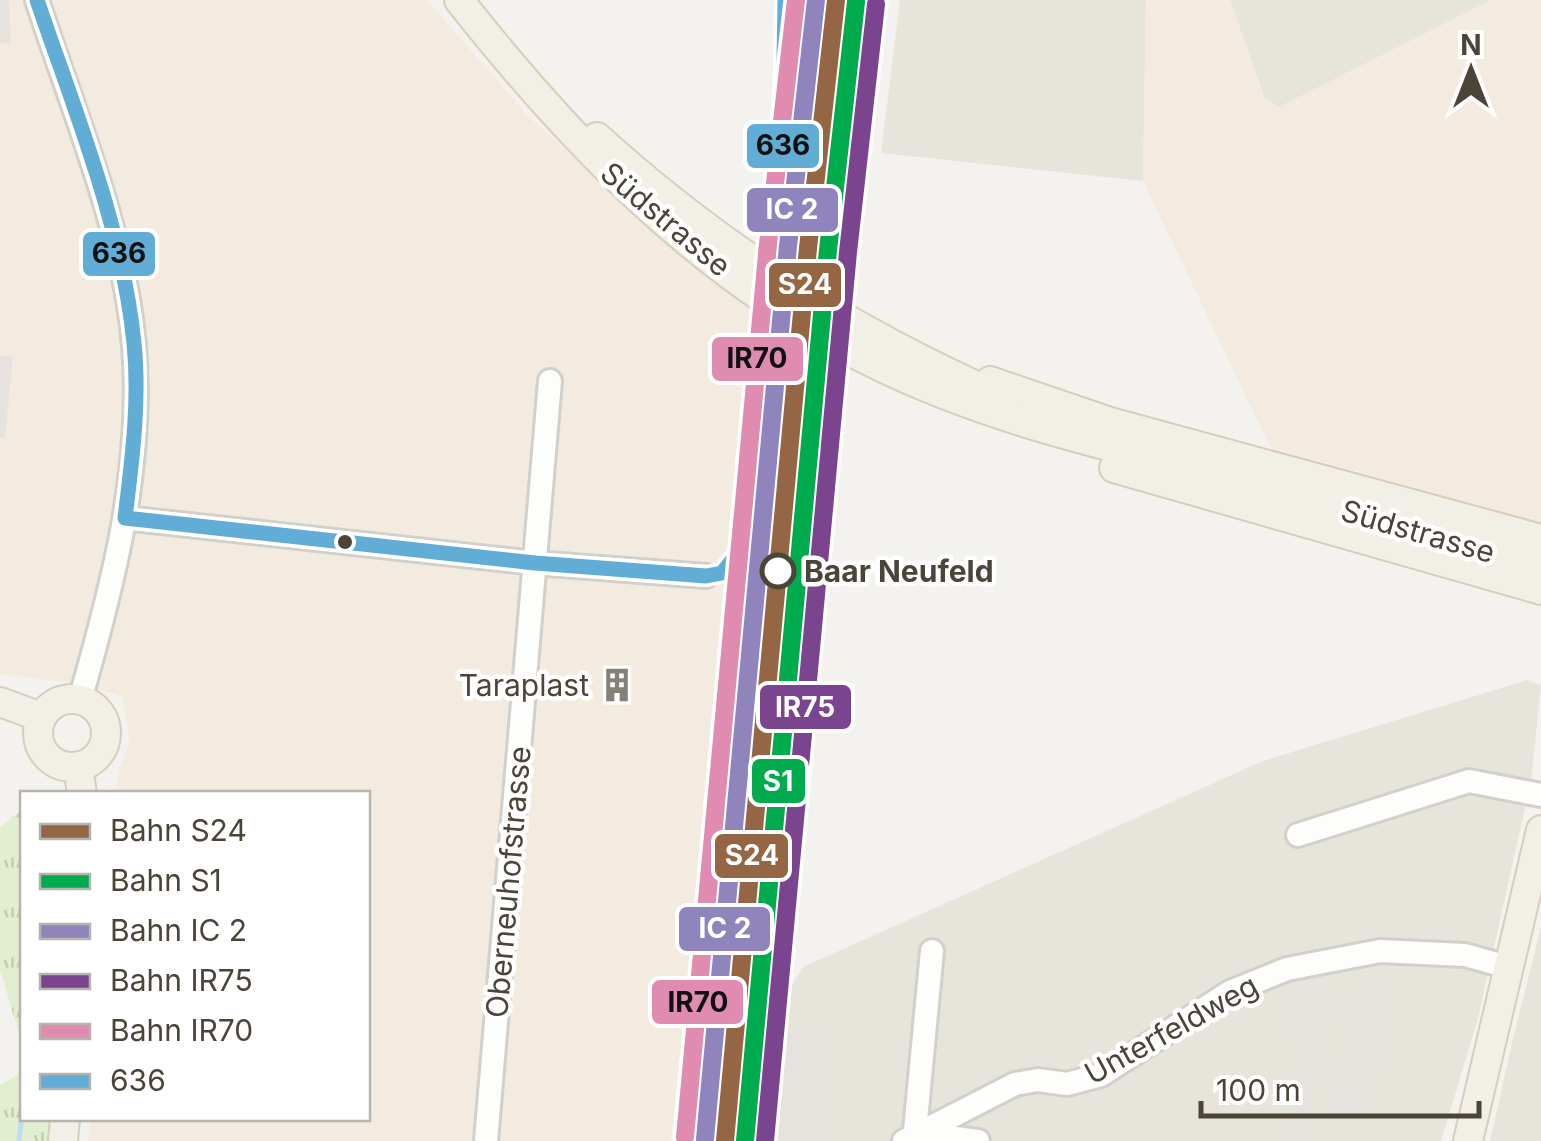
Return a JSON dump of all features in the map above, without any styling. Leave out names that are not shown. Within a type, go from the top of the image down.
[{"type":"main road","name":"Südstrasse","points":[[466,8],[608,147],[728,247],[888,342],[1001,398],[1184,466]]},
{"type":"main road","name":"Südstrasse","points":[[466,8],[562,126],[673,230],[762,296],[839,345],[897,374],[1031,426],[1539,564]]},
{"type":"main road","points":[[888,342],[1110,422],[1539,564]]},
{"type":"main road","points":[[897,374],[982,418],[1116,468],[1539,564]]},
{"type":"main road","points":[[80,700],[99,712],[106,734],[98,755],[80,780],[48,758],[38,738],[41,717],[57,702],[80,700]]},
{"type":"main road","points":[[0,702],[41,717]]},
{"type":"main road","points":[[1468,1141],[1541,830]]},
{"type":"street","points":[[37,0],[102,196],[126,292],[134,346],[135,434],[125,518],[80,700]]},
{"type":"street","name":"Oberneuhofstrasse","points":[[486,1141],[550,381]]},
{"type":"street","points":[[125,518],[535,563],[706,576]]},
{"type":"street","points":[[1298,836],[1469,782],[1541,795]]},
{"type":"street","points":[[932,951],[911,1138],[978,1141]]},
{"type":"street","name":"Unterfeldweg","points":[[911,1138],[1016,1084],[1038,1080],[1067,1084],[1100,1075],[1230,992],[1287,969],[1380,951],[1465,955],[1508,967]]},
{"type":"shaded area","points":[[0,0],[427,0],[528,116],[640,218],[755,299],[671,1141],[88,1141],[90,1121],[370,1121],[370,791],[116,791],[130,740],[122,697],[88,685],[0,674]]},
{"type":"shaded area","points":[[0,0],[9,0],[11,44],[0,42]]},
{"type":"shaded area","points":[[900,0],[1146,0],[1143,181],[881,153]]},
{"type":"shaded area","points":[[1146,0],[1230,0],[1263,97],[1279,107],[1492,0],[1541,0],[1541,523],[1270,447],[1143,181]]},
{"type":"shaded area","points":[[1230,0],[1492,0],[1279,107],[1264,97]]},
{"type":"shaded area","points":[[0,355],[13,357],[5,439],[0,438]]},
{"type":"shaded area","points":[[1528,680],[1541,686],[1531,781],[1478,1018],[1441,1141],[752,1141],[760,1040],[803,967],[1263,761]]},
{"type":"shaded area","points":[[1541,927],[1541,1141],[1490,1141],[1513,1039]]},
{"type":"shaded area","points":[[1291,980],[1336,989],[1303,1141],[1286,1141],[1306,1046],[1278,1039]]},
{"type":"shaded area","points":[[1356,983],[1393,991],[1366,1121],[1328,1114]]},
{"type":"shaded area","points":[[833,1026],[820,1141],[774,1141],[783,1032]]},
{"type":"green space","points":[[20,812],[20,1036],[0,970],[0,827]]},
{"type":"green space","points":[[20,1073],[20,1121],[51,1121],[49,1141],[0,1141],[0,1085]]},
{"type":"waterway","points":[[19,1141],[21,1121]]},
{"type":"rail line","name":"IR70","points":[[685,1137],[768,244],[796,0]]},
{"type":"rail line","name":"S24","points":[[725,1141],[808,248],[836,0]]},
{"type":"rail line","name":"S1","points":[[745,1141],[828,250],[856,2]]},
{"type":"rail line","name":"IR75","points":[[765,1141],[848,252],[876,4]]},
{"type":"transit line","name":"636","points":[[37,0],[95,169],[128,299],[136,387],[125,518]]},
{"type":"transit line","name":"636","points":[[125,518],[535,563],[706,576],[722,573],[739,552],[781,243],[785,0]]},
{"type":"transit line","points":[[705,1139],[788,246],[816,0]]},
{"type":"place","name":"Baar Neufeld","points":[[778,571]]},
{"type":"place","name":"Taraplast","points":[[617,685]]}]
